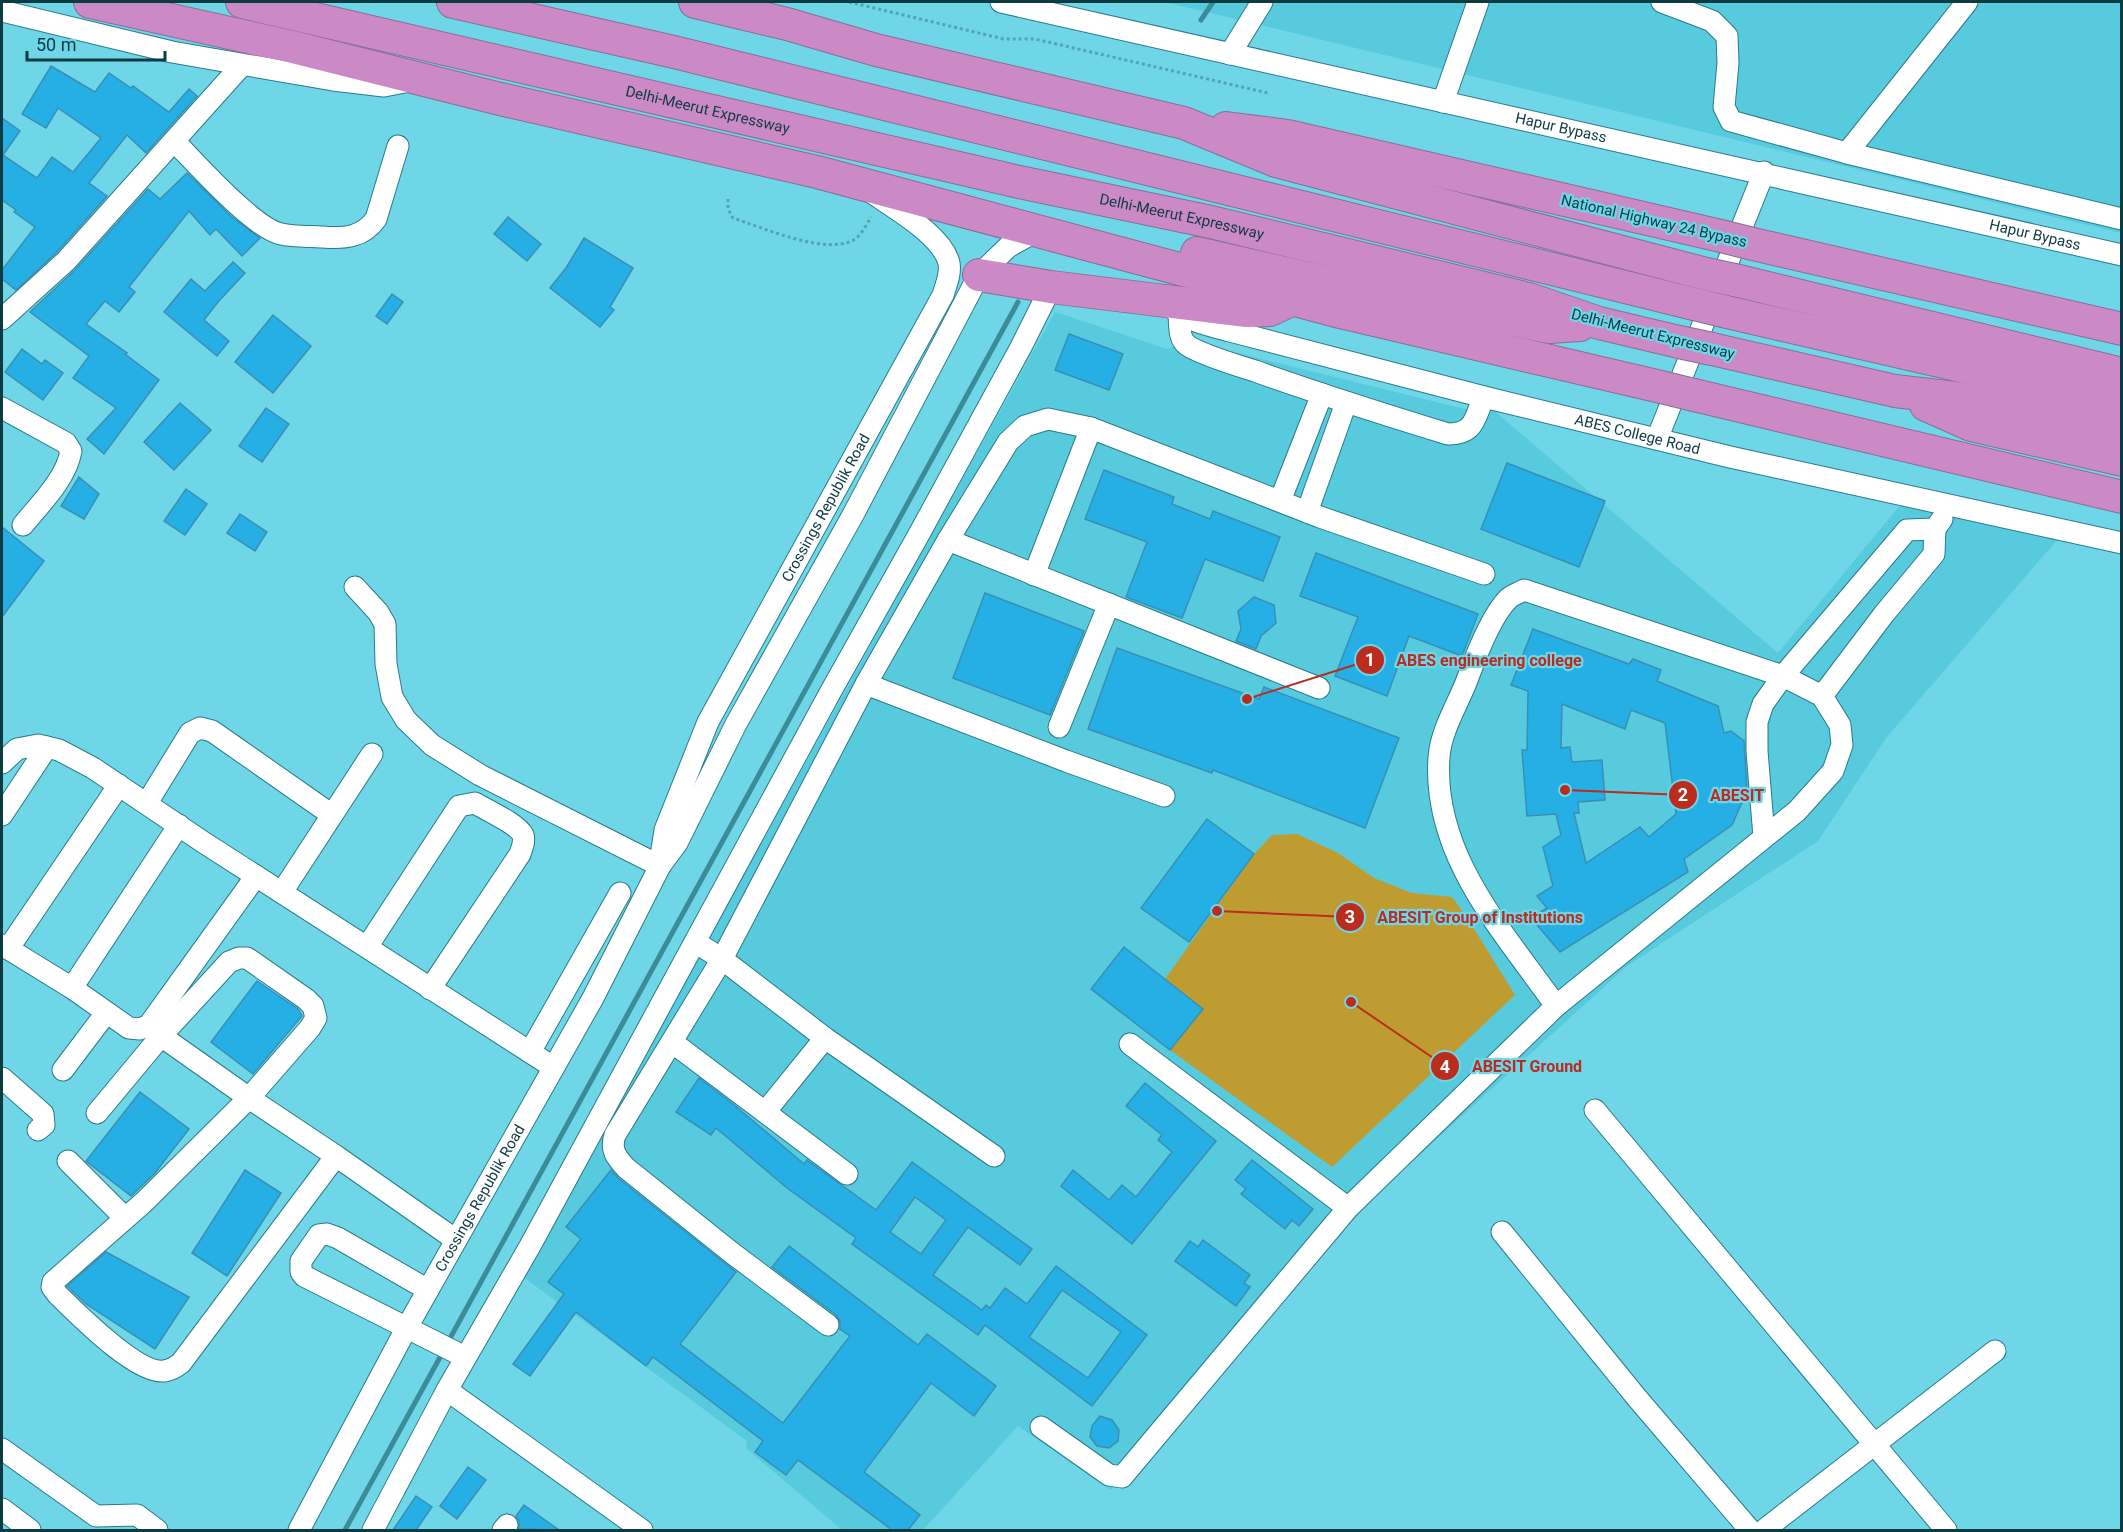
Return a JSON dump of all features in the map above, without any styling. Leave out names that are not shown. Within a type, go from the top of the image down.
[{"type":"highway","points":[[90,2],[293,47],[871,192],[1038,230],[1293,299],[2121,497]]},
{"type":"highway","name":"Delhi-Meerut Expressway","points":[[242,2],[1019,182],[1211,222],[1529,299],[1599,324],[1712,350],[1895,391],[1981,401],[2121,431]]},
{"type":"highway","points":[[453,2],[696,58],[1727,312],[2121,404]]},
{"type":"highway","points":[[695,2],[787,24],[876,50],[1184,123],[1276,161],[1650,260],[2121,374]]},
{"type":"highway","name":"National Highway 24 Bypass","points":[[1184,123],[1288,136],[2121,329]]},
{"type":"highway","points":[[1334,214],[1347,206],[1360,206],[1610,268],[1627,268],[1650,260]]},
{"type":"highway","points":[[1038,230],[1084,228],[1346,287],[1549,327],[1599,324]]},
{"type":"highway","points":[[979,274],[1171,307],[1270,310],[1293,299]]},
{"type":"highway","points":[[1895,391],[1971,425],[2121,460]]},
{"type":"street","name":"Hapur Bypass","points":[[1001,2],[1764,172],[2121,255]]},
{"type":"street","points":[[1230,54],[1262,2]]},
{"type":"street","points":[[1443,102],[1478,2]]},
{"type":"street","points":[[1662,2],[1712,21],[1727,36],[1728,63],[1724,107],[1731,121],[1847,153],[2121,219]]},
{"type":"street","points":[[1847,153],[1967,2]]},
{"type":"street","points":[[2,11],[172,52],[333,80],[384,86],[419,79]]},
{"type":"street","points":[[2,319],[66,261],[242,65]]},
{"type":"street","points":[[174,141],[265,227],[281,234],[331,238],[361,234],[376,219],[398,146]]},
{"type":"street","points":[[1657,439],[1764,172]]},
{"type":"street","name":"Crossings Republik Road","points":[[660,866],[665,830],[708,722],[943,295],[948,281],[949,263],[939,245],[917,225],[871,192]]},
{"type":"street","name":"Crossings Republik Road","points":[[299,1530],[406,1329],[593,998],[660,866],[677,843],[736,724],[854,513],[979,274],[1008,247],[1038,230]]},
{"type":"street","points":[[373,1530],[447,1390],[457,1354],[530,1246],[1021,347],[1051,287]]},
{"type":"street","points":[[1171,307],[1182,339],[1187,345],[1346,403],[1448,434],[1462,434],[1472,426],[1484,398]]},
{"type":"street","name":"ABES College Road","points":[[1171,307],[1230,332],[1484,398],[2121,543]]},
{"type":"street","points":[[1280,501],[1322,394]]},
{"type":"street","points":[[1307,512],[1346,403]]},
{"type":"street","points":[[2,408],[66,443],[71,451],[69,462],[61,476],[23,525]]},
{"type":"street","points":[[828,1325],[732,1253],[626,1168],[615,1155],[612,1145],[615,1136],[722,959],[866,684],[948,540],[1008,442],[1025,426],[1048,419],[1091,428],[1307,512],[1484,574]]},
{"type":"street","points":[[1034,575],[1091,428]]},
{"type":"street","points":[[1822,696],[1884,614],[1934,554],[1935,529],[1952,505]]},
{"type":"street","points":[[1764,837],[1757,751],[1757,722],[1763,704],[1783,676],[1906,530],[1935,529]]},
{"type":"street","points":[[948,540],[1318,688]]},
{"type":"street","points":[[354,587],[378,612],[385,624],[386,664],[392,697],[406,720],[432,745],[480,775],[660,866]]},
{"type":"street","points":[[1041,1427],[1109,1474],[1122,1477],[1348,1208],[1556,1006],[1797,811],[1833,771],[1842,745],[1840,725],[1822,696],[1783,676],[1524,590],[1509,598],[1498,612],[1474,658],[1439,756],[1441,806],[1458,860],[1472,887],[1556,1006]]},
{"type":"street","points":[[1059,727],[1109,604]]},
{"type":"street","points":[[866,684],[1164,796]]},
{"type":"street","points":[[147,803],[190,733],[200,728],[212,731],[332,815]]},
{"type":"street","points":[[2,763],[17,749],[38,745],[68,755],[147,803],[553,1067]]},
{"type":"street","points":[[2,815],[47,747]]},
{"type":"street","points":[[282,891],[372,754]]},
{"type":"street","points":[[119,785],[5,947],[72,988],[129,1028],[140,1029],[149,1025],[256,876]]},
{"type":"street","points":[[367,947],[459,806],[475,803],[519,829],[524,837],[520,854],[430,989]]},
{"type":"street","points":[[72,988],[179,825]]},
{"type":"street","points":[[530,1052],[620,893]]},
{"type":"street","points":[[695,942],[722,959],[825,1038],[994,1156]]},
{"type":"street","points":[[97,1113],[161,1036],[229,962],[238,958],[247,958],[313,1006],[316,1018],[310,1028],[249,1098],[144,1202],[53,1282],[52,1287],[58,1295],[105,1339],[143,1366],[162,1371],[174,1368],[181,1363],[336,1156]]},
{"type":"street","points":[[63,1070],[106,1013]]},
{"type":"street","points":[[161,1036],[456,1240]]},
{"type":"street","points":[[766,1111],[825,1038]]},
{"type":"street","points":[[672,1042],[847,1174]]},
{"type":"street","points":[[1130,1044],[1348,1208]]},
{"type":"street","points":[[2,1078],[43,1114],[44,1125],[38,1130]]},
{"type":"street","points":[[1595,1110],[1946,1530]]},
{"type":"street","points":[[68,1161],[125,1218]]},
{"type":"street","points":[[1502,1232],[1637,1398],[1749,1530]]},
{"type":"street","points":[[428,1290],[327,1234],[320,1235],[301,1261],[301,1272],[304,1276],[457,1354]]},
{"type":"street","points":[[1764,1530],[1995,1351]]},
{"type":"street","points":[[447,1390],[642,1530]]},
{"type":"street","points":[[2,1449],[96,1516],[137,1515],[157,1530]]},
{"type":"street","points":[[2,1509],[30,1530]]},
{"type":"path","points":[[849,2],[1004,39],[1035,39],[1268,93]]},
{"type":"path","points":[[728,199],[728,209],[733,218],[820,246],[836,246],[854,240],[858,236],[871,192]]},
{"type":"shaded area","points":[[1165,2],[2121,2],[2121,233]]},
{"type":"shaded area","points":[[1055,312],[1167,349],[1181,342],[1193,342],[1489,415],[1492,409],[1778,653],[1901,504],[2058,539],[1886,738],[1818,841],[1627,966],[1362,1207],[1111,1490],[1018,1426],[923,1530],[842,1530],[746,1448],[747,1441],[522,1276]]},
{"type":"shaded area","points":[[1297,834],[1338,853],[1374,878],[1412,893],[1452,897],[1515,995],[1332,1167],[1170,1050],[1203,1009],[1165,979],[1254,854],[1272,835]]},
{"type":"building","points":[[51,66],[95,92],[109,73],[131,88],[133,86],[169,112],[189,89],[197,96],[146,153],[127,135],[89,183],[107,196],[57,252],[16,290],[2,279],[2,270],[35,227],[2,200],[2,118],[20,131],[3,155],[37,178],[52,157],[73,172],[101,138],[58,108],[46,128],[22,114]]},
{"type":"building","points":[[187,173],[232,217],[260,238],[242,256],[216,229],[210,235],[189,211],[129,287],[135,292],[119,312],[105,301],[86,324],[127,353],[125,354],[159,380],[104,454],[87,439],[116,408],[73,378],[89,356],[30,312],[75,270],[148,189],[160,199]]},
{"type":"building","points":[[508,217],[541,244],[527,261],[494,234]]},
{"type":"building","points":[[584,238],[633,268],[610,307],[614,310],[600,327],[550,288],[566,268]]},
{"type":"building","points":[[233,262],[245,273],[204,320],[229,341],[217,356],[164,312],[191,279],[205,291]]},
{"type":"building","points":[[392,294],[403,302],[387,324],[376,316]]},
{"type":"building","points":[[273,315],[311,346],[273,393],[235,362]]},
{"type":"building","points":[[1069,334],[1123,354],[1109,390],[1055,370]]},
{"type":"building","points":[[22,349],[42,364],[45,360],[63,373],[43,400],[5,372]]},
{"type":"building","points":[[180,403],[211,430],[174,470],[144,442]]},
{"type":"building","points":[[266,408],[289,424],[262,462],[239,446]]},
{"type":"building","points":[[1507,463],[1605,501],[1579,567],[1481,529]]},
{"type":"building","points":[[1104,470],[1174,497],[1172,504],[1210,519],[1213,511],[1280,537],[1263,581],[1205,559],[1182,618],[1126,597],[1147,542],[1085,519]]},
{"type":"building","points":[[79,477],[99,494],[84,519],[61,506]]},
{"type":"building","points":[[186,489],[207,504],[185,535],[164,521]]},
{"type":"building","points":[[240,514],[267,532],[255,551],[227,533]]},
{"type":"building","points":[[2,527],[44,561],[2,617]]},
{"type":"building","points":[[1316,553],[1478,614],[1462,656],[1409,636],[1387,696],[1335,676],[1358,617],[1300,596]]},
{"type":"building","points":[[985,593],[1084,631],[1050,715],[953,678]]},
{"type":"building","points":[[1254,597],[1274,605],[1276,623],[1261,636],[1256,649],[1236,641],[1241,629],[1238,611]]},
{"type":"building","points":[[1533,629],[1629,664],[1633,659],[1661,670],[1657,681],[1718,706],[1724,733],[1731,731],[1744,741],[1747,791],[1732,825],[1684,859],[1688,872],[1560,952],[1531,918],[1547,908],[1537,896],[1553,886],[1543,847],[1561,835],[1556,814],[1527,816],[1522,750],[1527,750],[1528,691],[1511,685]],"holes":[[[1562,704],[1625,729],[1631,710],[1665,723],[1676,814],[1649,837],[1640,827],[1586,863],[1574,813],[1579,813],[1578,802],[1605,800],[1602,760],[1572,762],[1570,747],[1561,748]]]},
{"type":"building","points":[[1117,648],[1259,699],[1264,687],[1399,738],[1365,828],[1213,770],[1212,773],[1088,729]]},
{"type":"building","points":[[1207,819],[1254,854],[1189,942],[1141,908]]},
{"type":"building","points":[[1124,947],[1203,1009],[1170,1050],[1091,989]]},
{"type":"building","points":[[257,981],[298,1009],[302,1016],[253,1074],[211,1042]]},
{"type":"building","points":[[699,1078],[804,1164],[807,1160],[876,1210],[912,1162],[1032,1249],[1020,1265],[968,1227],[933,1275],[982,1310],[986,1305],[990,1308],[1005,1288],[1027,1304],[1056,1266],[1147,1335],[1092,1406],[985,1325],[978,1335],[852,1244],[856,1238],[787,1188],[716,1128],[711,1135],[676,1112]],"holes":[[[915,1197],[946,1220],[921,1254],[890,1232]],[[1062,1290],[1121,1332],[1088,1378],[1029,1337]]]},
{"type":"building","points":[[1145,1083],[1216,1141],[1132,1244],[1061,1186],[1073,1170],[1109,1200],[1122,1185],[1136,1197],[1172,1152],[1158,1140],[1162,1135],[1126,1106]]},
{"type":"building","points":[[140,1092],[189,1129],[155,1173],[131,1196],[86,1161]]},
{"type":"building","points":[[1252,1160],[1313,1209],[1299,1226],[1292,1220],[1285,1229],[1241,1194],[1246,1189],[1235,1180]]},
{"type":"building","points":[[245,1170],[281,1193],[227,1276],[192,1253]]},
{"type":"building","points":[[611,1170],[736,1272],[680,1344],[783,1423],[850,1336],[840,1329],[840,1321],[836,1315],[772,1267],[789,1246],[918,1345],[927,1334],[996,1386],[974,1416],[931,1383],[864,1472],[920,1515],[908,1530],[892,1530],[798,1460],[786,1475],[755,1452],[763,1441],[653,1357],[646,1366],[576,1312],[530,1376],[513,1364],[564,1294],[548,1282],[581,1239],[566,1227]]},
{"type":"building","points":[[1203,1240],[1250,1275],[1244,1283],[1250,1287],[1236,1306],[1175,1261],[1190,1241],[1198,1247]]},
{"type":"building","points":[[106,1252],[189,1297],[155,1349],[86,1304],[67,1286]]},
{"type":"building","points":[[1100,1416],[1112,1420],[1119,1430],[1118,1441],[1109,1448],[1097,1446],[1090,1437],[1092,1426]]},
{"type":"building","points":[[468,1467],[486,1480],[457,1519],[440,1506]]},
{"type":"building","points":[[416,1496],[432,1507],[416,1530],[393,1530]]},
{"type":"building","points":[[524,1505],[559,1530],[519,1529],[516,1516]]},
{"type":"waterway","points":[[1201,20],[1213,2]]},
{"type":"waterway","points":[[448,1342],[1018,302]]},
{"type":"waterway","points":[[345,1530],[444,1350]]},
{"type":"place","name":"ABES engineering college","points":[[1247,699]]},
{"type":"place","name":"ABESIT","points":[[1565,790]]},
{"type":"place","name":"ABESIT Group of Institutions","points":[[1217,911]]},
{"type":"place","name":"ABESIT Ground","points":[[1351,1002]]}]
